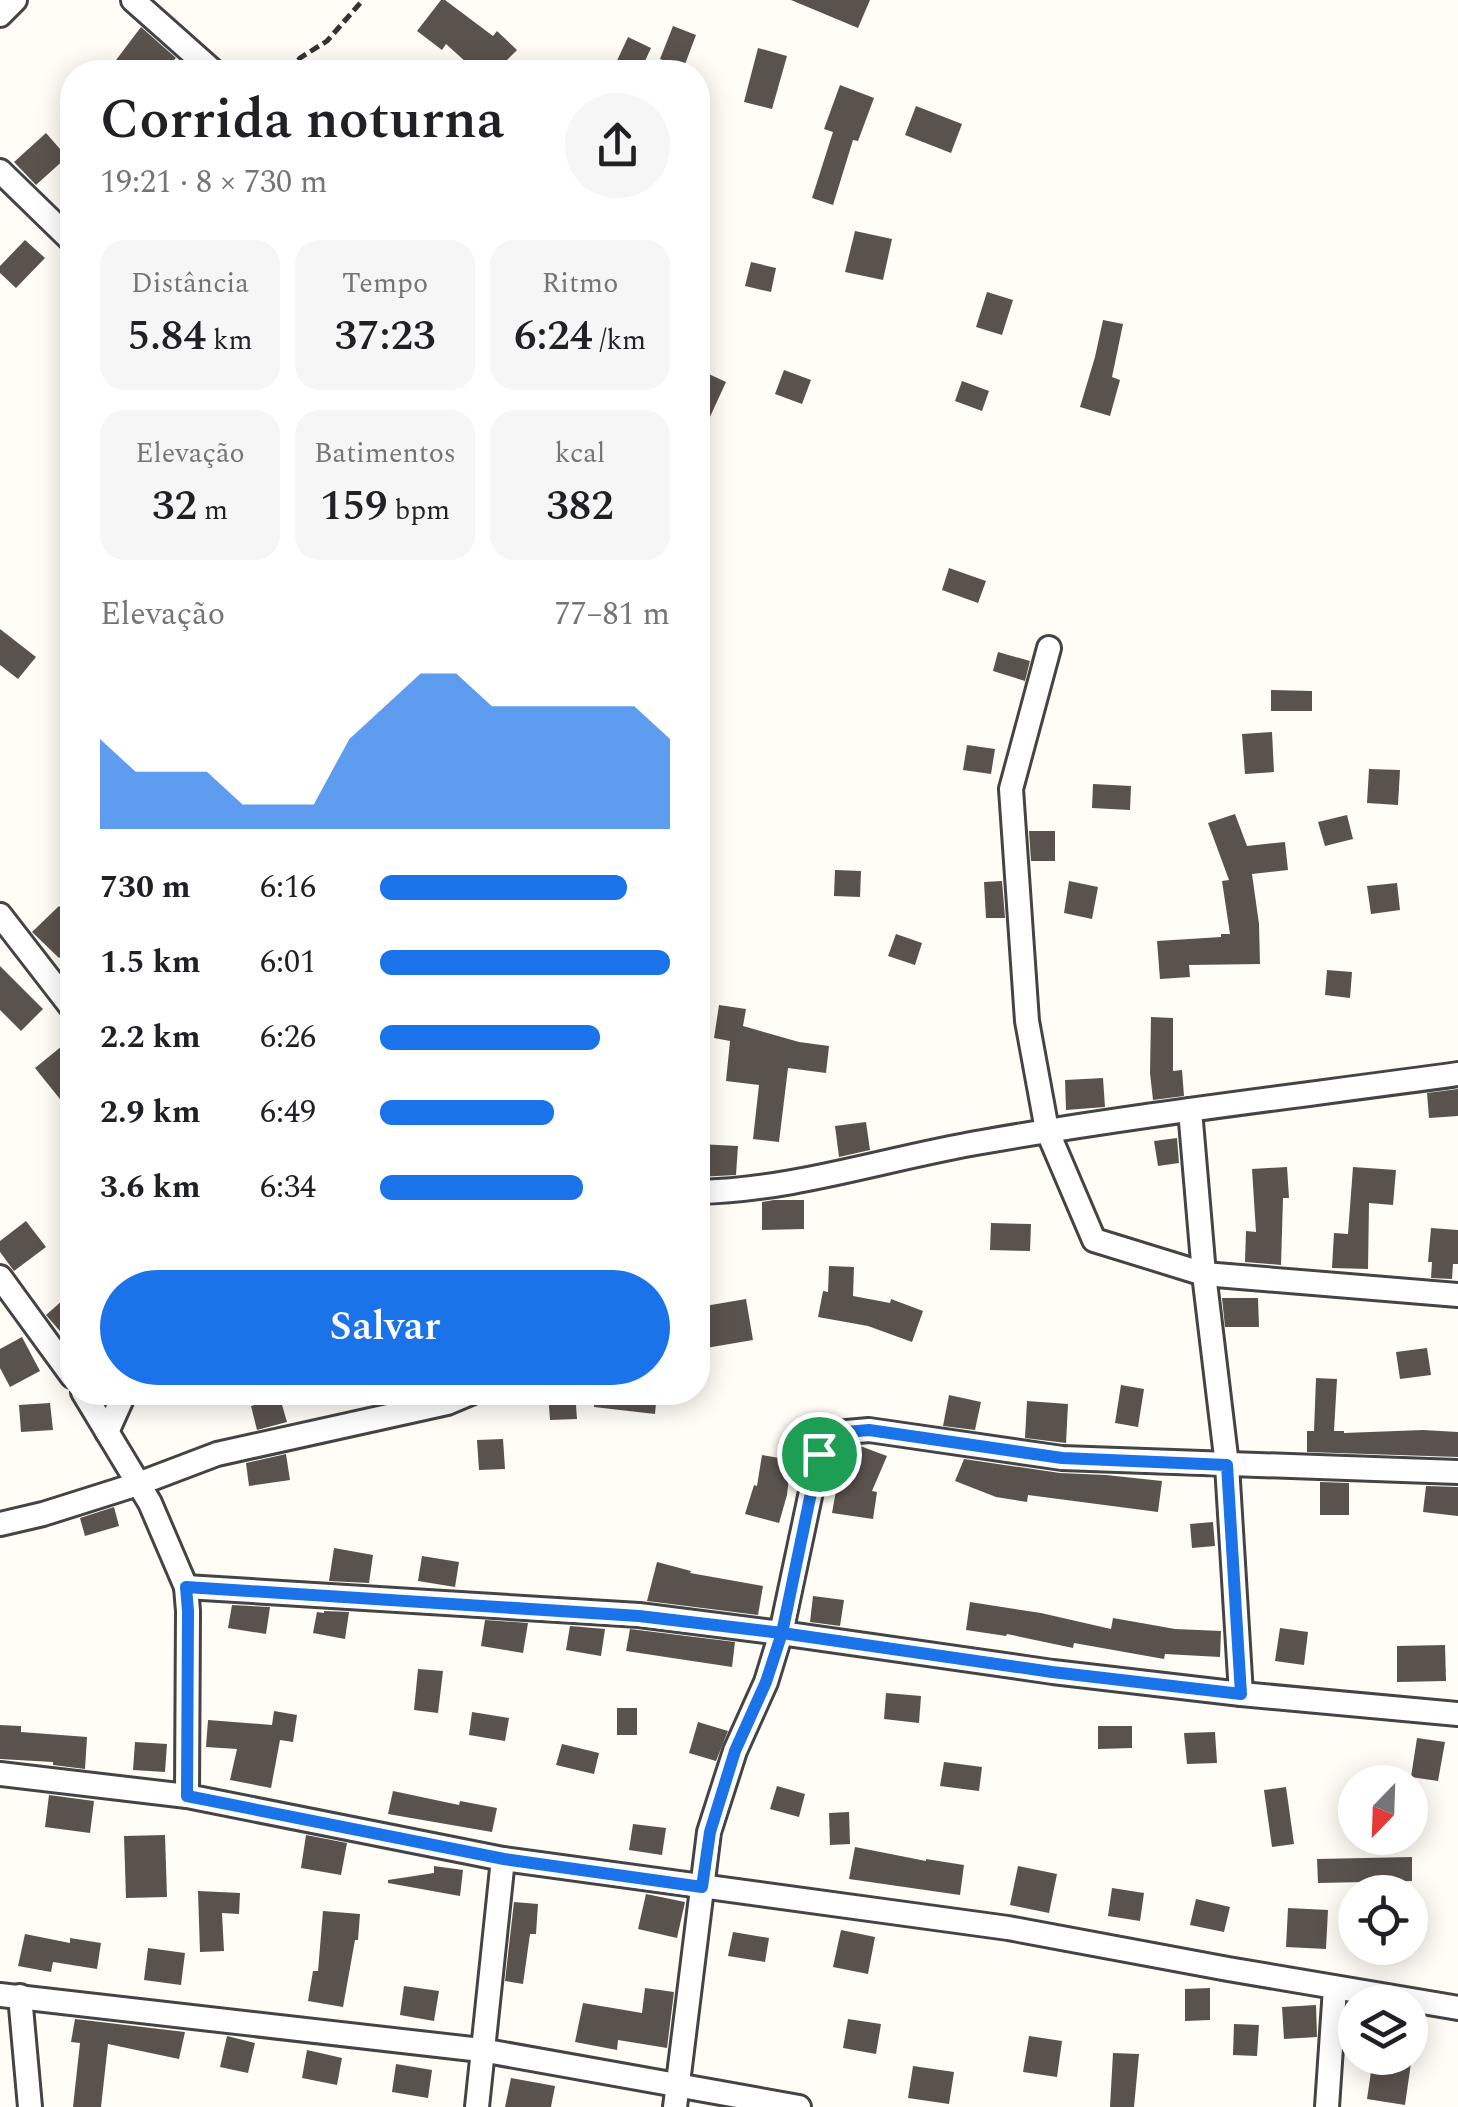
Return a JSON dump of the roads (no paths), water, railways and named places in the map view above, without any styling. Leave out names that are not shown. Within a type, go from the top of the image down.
[{"type":"street","points":[[0,15],[16,0]]},
{"type":"street","points":[[133,0],[200,60]]},
{"type":"street","points":[[0,170],[60,229]]},
{"type":"street","points":[[1049,648],[1012,789],[1027,1021],[1047,1130],[1094,1240],[1204,1274],[1458,1295]]},
{"type":"street","points":[[0,914],[60,992]]},
{"type":"street","points":[[710,1192],[814,1179],[928,1151],[1047,1130],[1458,1074]]},
{"type":"street","points":[[1190,1110],[1204,1274],[1227,1465],[1241,1694]]},
{"type":"street","points":[[0,1277],[60,1360]]},
{"type":"street","points":[[90,1405],[150,1503],[186,1587],[187,1796]]},
{"type":"street","points":[[107,1432],[119,1405]]},
{"type":"street","points":[[0,1524],[138,1484],[216,1454],[439,1405]]},
{"type":"street","points":[[676,2096],[710,1832],[730,1767],[782,1633],[819,1454],[835,1433],[869,1430],[1062,1458],[1458,1472]]},
{"type":"street","points":[[186,1587],[639,1616],[1052,1672],[1458,1714]]},
{"type":"street","points":[[0,1774],[187,1796],[504,1859],[1008,1928],[1458,2008]]},
{"type":"street","points":[[476,2107],[504,1859]]},
{"type":"street","points":[[1327,2107],[1336,1988]]},
{"type":"street","points":[[30,2107],[10,1996],[481,2050],[676,2096],[799,2107]]}]
